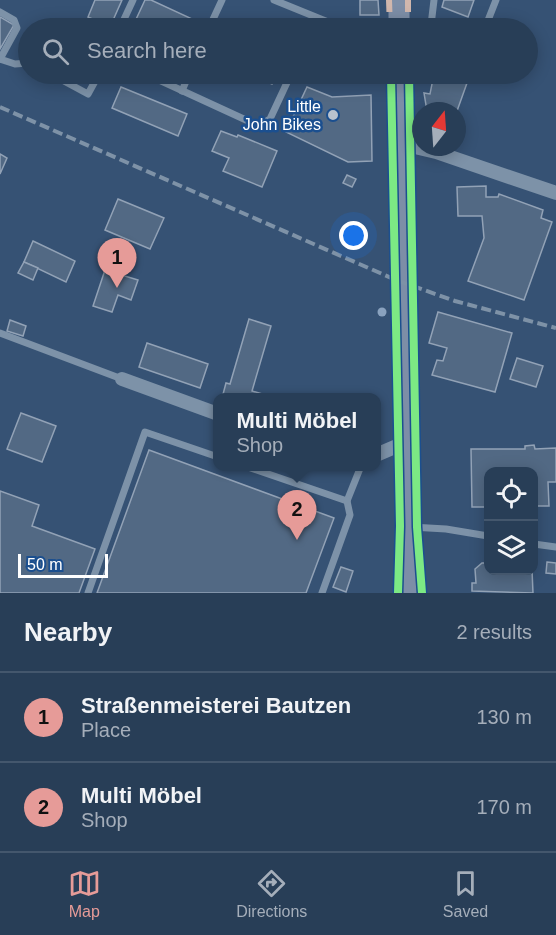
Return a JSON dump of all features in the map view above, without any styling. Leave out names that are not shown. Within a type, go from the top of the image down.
[{"type":"main road","points":[[399,0],[399,18]]},
{"type":"main road","points":[[400,84],[410,593]]},
{"type":"street","points":[[402,144],[436,152],[556,192]]},
{"type":"street","points":[[122,379],[213,412]]},
{"type":"street","points":[[381,453],[397,446],[407,446]]},
{"type":"lane","points":[[125,18],[133,0]]},
{"type":"lane","points":[[214,18],[222,0]]},
{"type":"lane","points":[[274,0],[314,18]]},
{"type":"lane","points":[[432,18],[434,0]]},
{"type":"lane","points":[[489,18],[496,0]]},
{"type":"lane","points":[[0,12],[17,24],[0,59],[18,64]]},
{"type":"lane","points":[[70,84],[88,94],[94,84]]},
{"type":"lane","points":[[168,84],[259,126],[270,119],[286,84]]},
{"type":"lane","points":[[182,90],[185,84]]},
{"type":"lane","points":[[0,333],[122,379]]},
{"type":"lane","points":[[88,593],[145,432],[213,455]]},
{"type":"lane","points":[[260,471],[347,501]]},
{"type":"lane","points":[[322,593],[350,515],[347,501],[358,471]]},
{"type":"lane","points":[[409,527],[446,529],[484,535]]},
{"type":"lane","points":[[538,544],[556,547]]},
{"type":"building","points":[[95,0],[122,0],[114,18],[88,17]]},
{"type":"building","points":[[145,0],[151,0],[190,18],[137,18]]},
{"type":"building","points":[[360,0],[378,0],[379,15],[360,15]]},
{"type":"building","points":[[444,0],[474,0],[468,17],[442,7]]},
{"type":"building","points":[[0,17],[14,25],[0,49]]},
{"type":"building","points":[[432,84],[467,84],[460,102],[426,102],[424,93],[430,94]]},
{"type":"building","points":[[121,87],[187,114],[178,136],[112,108]]},
{"type":"building","name":"Little John Bikes","points":[[307,87],[332,97],[371,95],[372,161],[348,162],[286,132]]},
{"type":"building","points":[[221,131],[237,137],[238,135],[277,151],[262,187],[223,171],[229,158],[212,151]]},
{"type":"building","points":[[0,154],[7,158],[0,174]]},
{"type":"building","points":[[347,175],[356,179],[352,187],[343,183]]},
{"type":"building","points":[[486,186],[486,197],[498,197],[499,194],[543,210],[541,218],[552,222],[524,300],[468,281],[484,238],[482,216],[458,216],[457,187]]},
{"type":"building","points":[[118,199],[164,218],[150,249],[105,230]]},
{"type":"building","points":[[33,241],[75,261],[66,282],[24,262]]},
{"type":"building","points":[[24,262],[38,268],[33,280],[18,273]]},
{"type":"building","points":[[105,270],[138,280],[131,300],[118,295],[112,312],[93,306]]},
{"type":"building","points":[[438,312],[512,333],[495,392],[432,375],[437,360],[443,361],[447,348],[429,343]]},
{"type":"building","points":[[249,319],[271,326],[252,391],[259,393],[223,393],[226,383],[230,384]]},
{"type":"building","points":[[10,320],[26,326],[23,336],[7,331]]},
{"type":"building","points":[[147,343],[208,364],[200,388],[139,367]]},
{"type":"building","points":[[517,358],[543,366],[536,387],[510,379]]},
{"type":"building","points":[[21,413],[56,426],[42,462],[7,449]]},
{"type":"building","points":[[534,445],[535,449],[556,448],[556,482],[548,482],[549,506],[538,506],[538,467],[484,467],[484,507],[472,507],[471,449],[525,449],[525,446]]},
{"type":"building","points":[[149,450],[334,518],[306,593],[97,593]]},
{"type":"building","points":[[0,491],[39,505],[32,526],[95,549],[79,593],[0,593]]},
{"type":"building","points":[[547,562],[556,563],[556,574],[546,573]]},
{"type":"building","points":[[484,563],[484,575],[532,575],[533,593],[472,591],[472,583],[476,583],[475,569]]},
{"type":"building","points":[[341,567],[353,571],[346,592],[333,587]]},
{"type":"railway","points":[[0,107],[396,280],[455,301],[556,328]]},
{"type":"marked path","points":[[389,0],[390,18]]},
{"type":"marked path","points":[[408,0],[408,18]]},
{"type":"cycle path","points":[[391,84],[400,526],[398,593]]},
{"type":"cycle path","points":[[409,84],[417,527],[422,593]]},
{"type":"place","name":"Little John Bikes","points":[[333,115]]},
{"type":"place","name":"Straßenmeisterei Bautzen","points":[[117,288]]},
{"type":"place","name":"Multi Möbel","points":[[297,540]]}]
